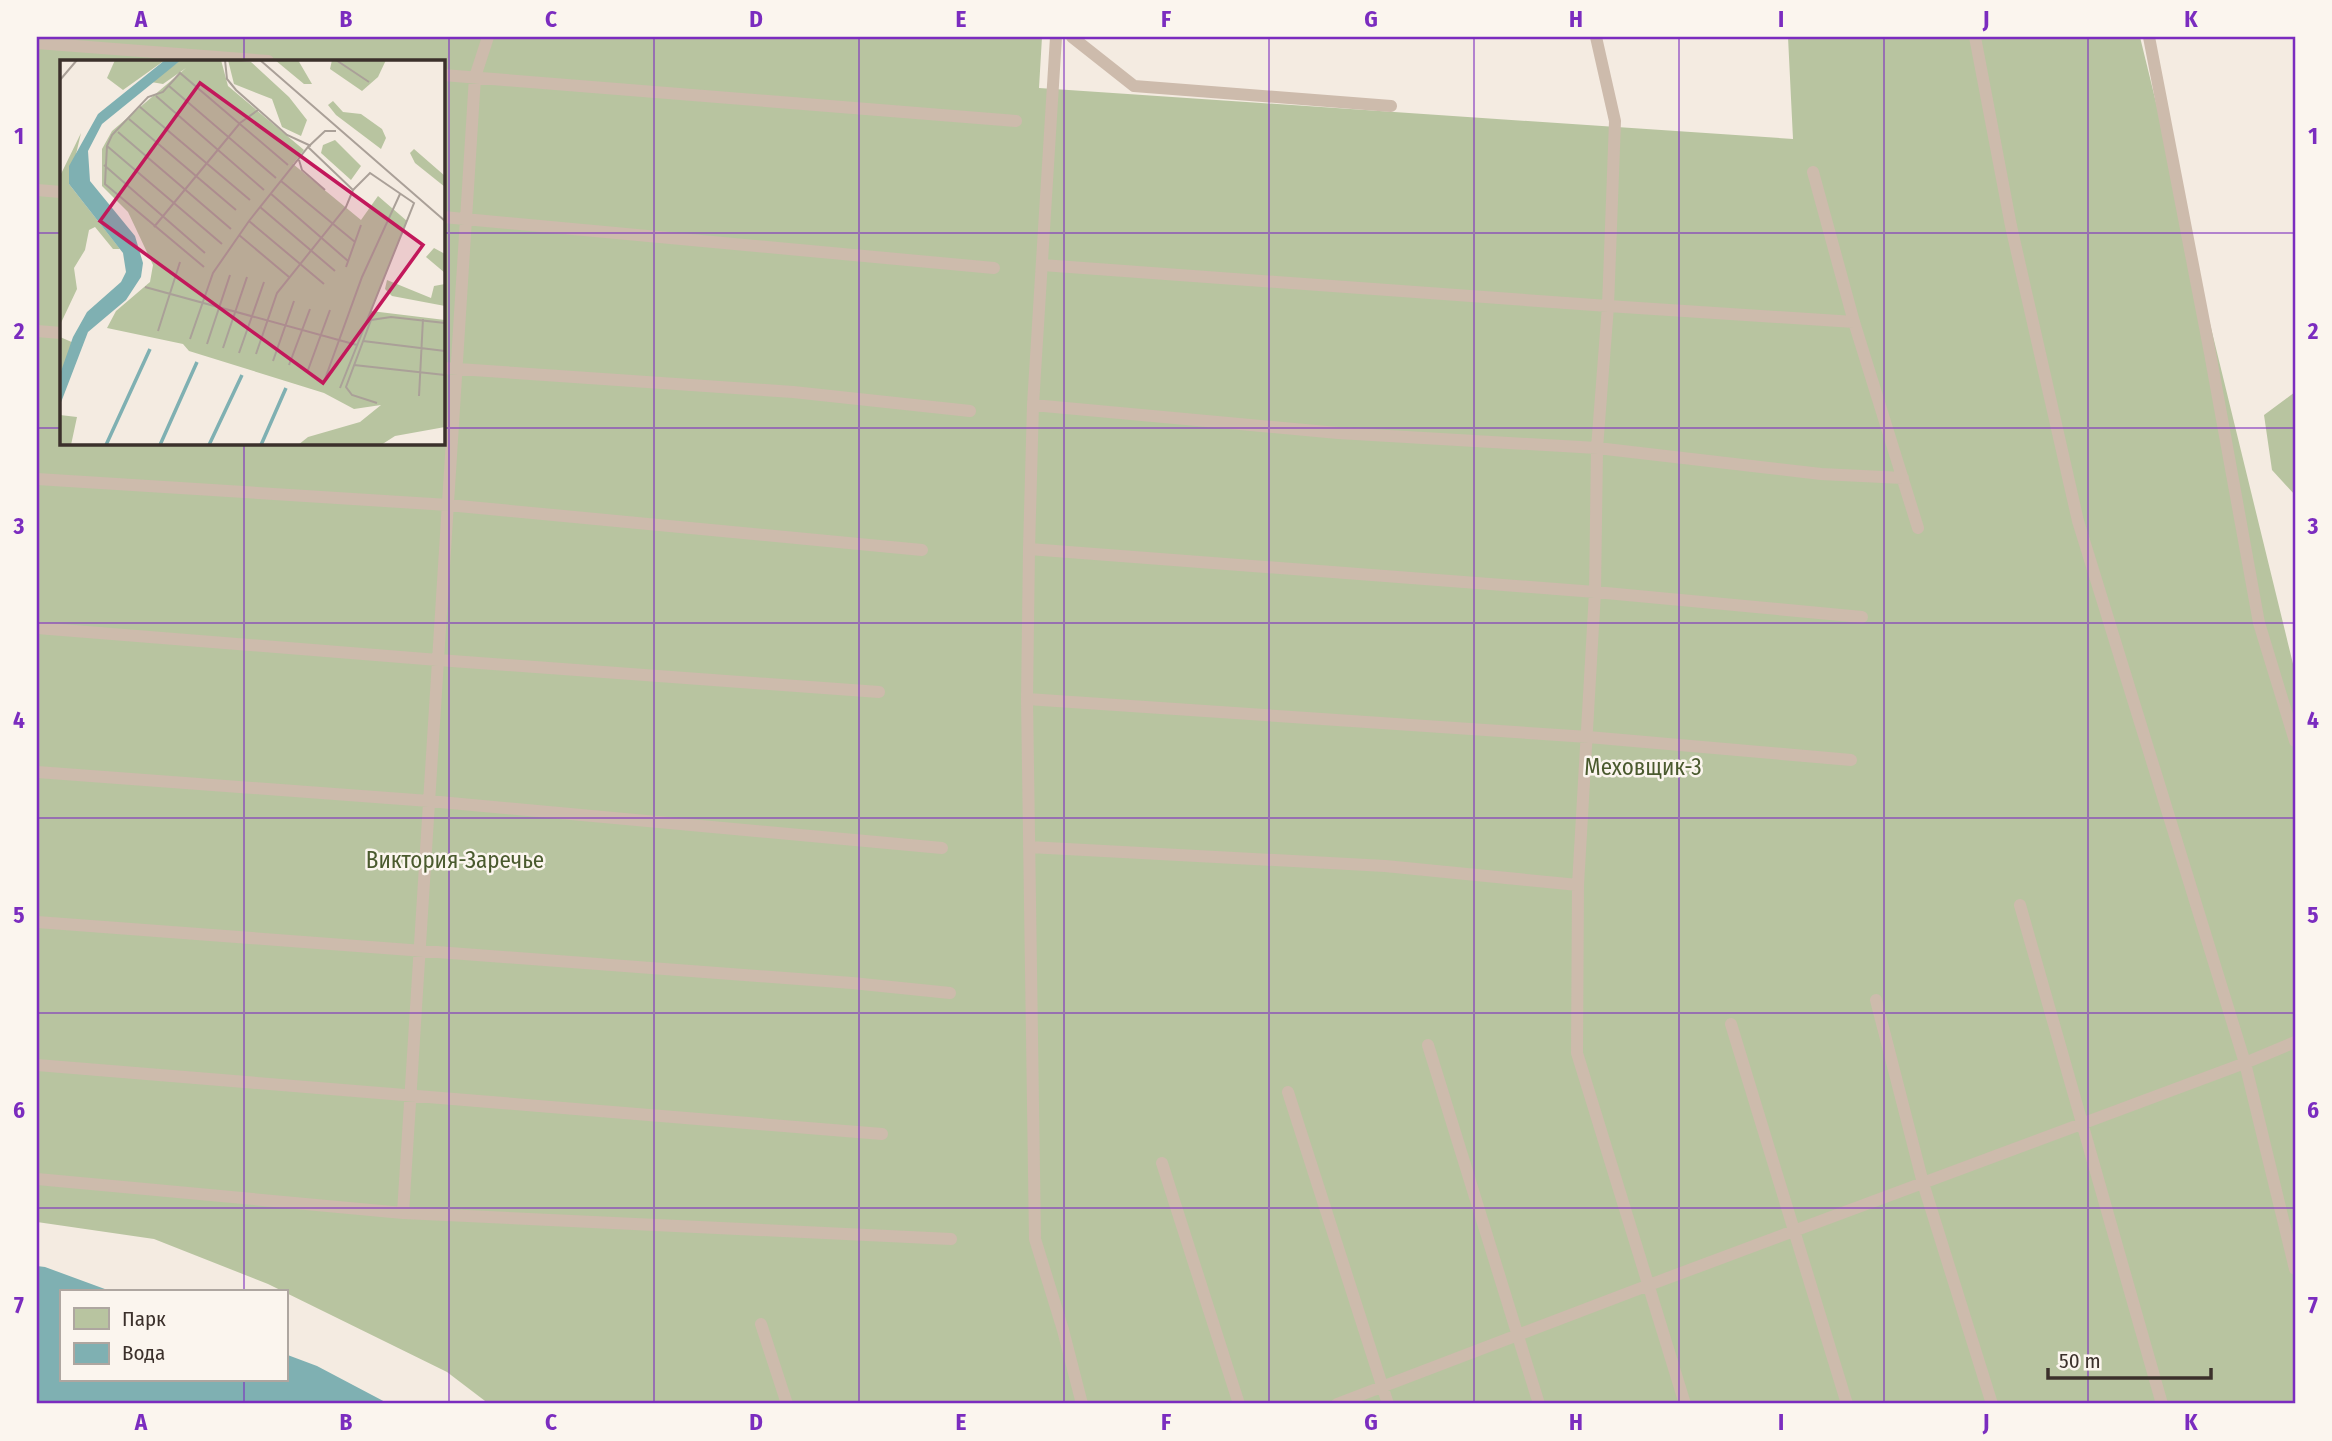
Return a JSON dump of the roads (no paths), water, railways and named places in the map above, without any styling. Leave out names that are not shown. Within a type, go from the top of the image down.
[{"type":"lane","points":[[403,1213],[448,505],[449,369],[466,219],[475,78],[488,37]]},
{"type":"lane","points":[[1056,37],[1033,405],[1029,549],[1027,699],[1035,1239],[1082,1404]]},
{"type":"lane","points":[[1072,37],[1134,86],[1391,106]]},
{"type":"lane","points":[[1597,37],[1615,121],[1608,306],[1597,448],[1595,592],[1588,737],[1578,885],[1577,1053],[1685,1404]]},
{"type":"lane","points":[[1975,37],[2011,226],[2078,521],[2245,1063],[2295,1269]]},
{"type":"lane","points":[[2148,37],[2208,340],[2259,623],[2295,741]]},
{"type":"lane","points":[[37,43],[255,60]]},
{"type":"lane","points":[[444,75],[1016,121]]},
{"type":"lane","points":[[1813,172],[1854,322],[1918,528]]},
{"type":"lane","points":[[37,190],[60,191]]},
{"type":"lane","points":[[444,217],[994,268]]},
{"type":"lane","points":[[1042,265],[1854,322]]},
{"type":"lane","points":[[37,331],[60,333]]},
{"type":"lane","points":[[449,369],[793,392],[970,411]]},
{"type":"lane","points":[[1033,405],[1338,433],[1597,448],[1821,474],[1903,478]]},
{"type":"lane","points":[[37,479],[448,505],[922,550]]},
{"type":"lane","points":[[1029,549],[1595,592],[1862,617]]},
{"type":"lane","points":[[37,628],[879,692]]},
{"type":"lane","points":[[1027,699],[1588,737],[1851,760]]},
{"type":"lane","points":[[37,772],[429,801],[942,848]]},
{"type":"lane","points":[[1029,847],[1385,866],[1578,885]]},
{"type":"lane","points":[[2020,905],[2162,1404]]},
{"type":"lane","points":[[37,922],[852,983],[950,993]]},
{"type":"lane","points":[[1876,1000],[1923,1183],[1992,1404]]},
{"type":"lane","points":[[1731,1024],[1847,1404]]},
{"type":"lane","points":[[1336,1404],[2295,1042]]},
{"type":"lane","points":[[1428,1045],[1539,1404]]},
{"type":"lane","points":[[37,1065],[882,1134]]},
{"type":"lane","points":[[1288,1092],[1388,1404]]},
{"type":"lane","points":[[1162,1163],[1239,1404]]},
{"type":"lane","points":[[37,1179],[403,1213],[951,1239]]},
{"type":"lane","points":[[761,1324],[787,1404]]},
{"type":"water","points":[[37,1266],[108,1290],[60,1290],[60,1382],[287,1382],[287,1355],[317,1366],[389,1404],[37,1404]]},
{"type":"park label","name":"Меховщик-3","points":[[1643,767]]},
{"type":"park label","name":"Виктория-Заречье","points":[[455,860]]}]
